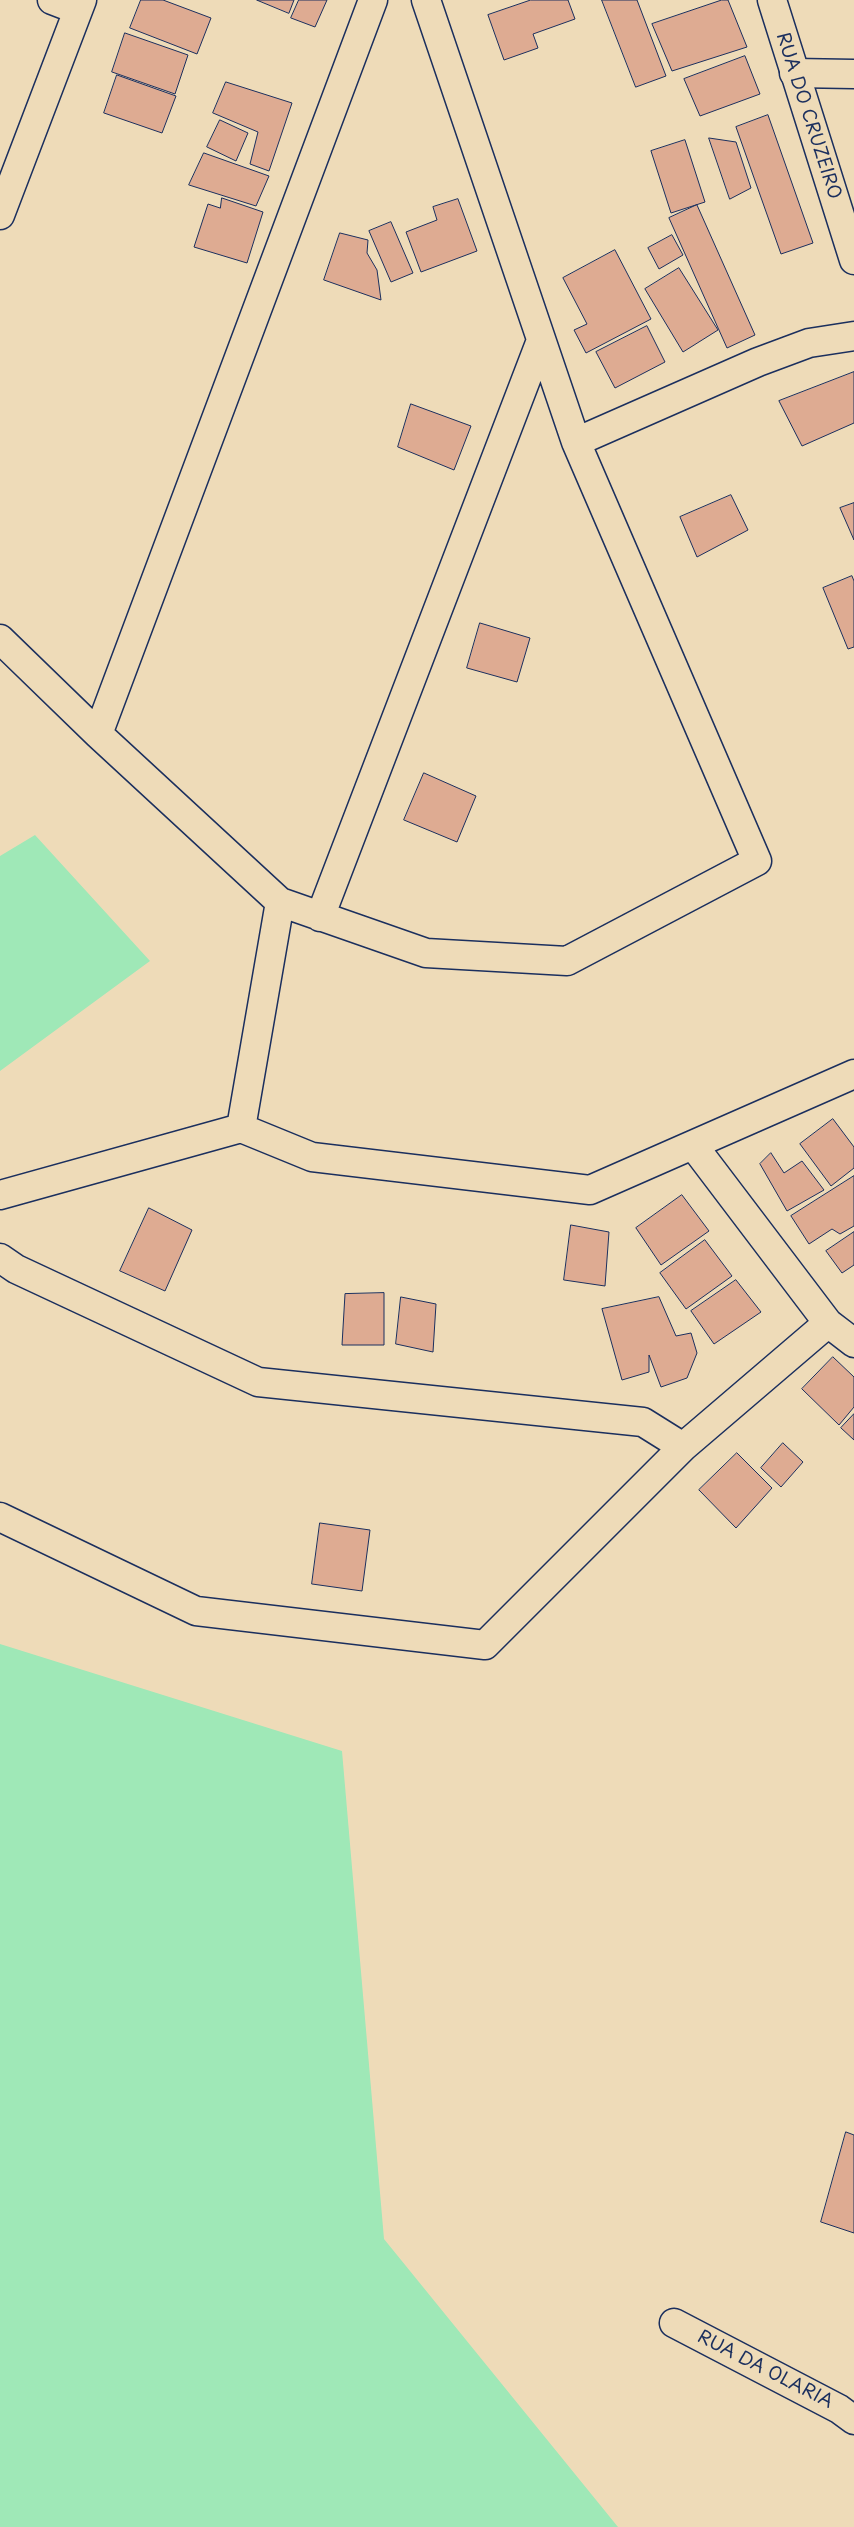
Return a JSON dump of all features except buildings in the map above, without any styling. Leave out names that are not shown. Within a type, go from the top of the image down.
[{"type":"street","points":[[0,216],[80,5],[52,0]]},
{"type":"street","points":[[98,734],[374,0]]},
{"type":"street","points":[[0,639],[98,734],[280,902],[426,953],[567,961],[757,861],[576,442],[540,343],[426,0]]},
{"type":"street","name":"RUA DO CRUZEIRO","points":[[772,0],[854,260]]},
{"type":"street","points":[[794,73],[854,74]]},
{"type":"street","points":[[576,442],[758,362],[809,343],[854,336]]},
{"type":"street","points":[[320,916],[540,343]]},
{"type":"street","points":[[240,1128],[280,902]]},
{"type":"street","points":[[0,1195],[240,1128],[312,1157],[590,1190],[854,1074]]},
{"type":"street","points":[[692,1144],[828,1323],[854,1343]]},
{"type":"street","points":[[0,1258],[16,1269],[258,1382],[643,1422],[683,1447]]},
{"type":"street","points":[[0,1517],[196,1611],[485,1645],[683,1447],[828,1323]]},
{"type":"street","name":"RUA DA OLARIA","points":[[674,2323],[839,2409],[854,2420]]},
{"type":"green space","points":[[35,835],[150,961],[0,1071],[0,856]]},
{"type":"green space","points":[[0,1644],[342,1751],[384,2239],[618,2527],[0,2527]]}]
